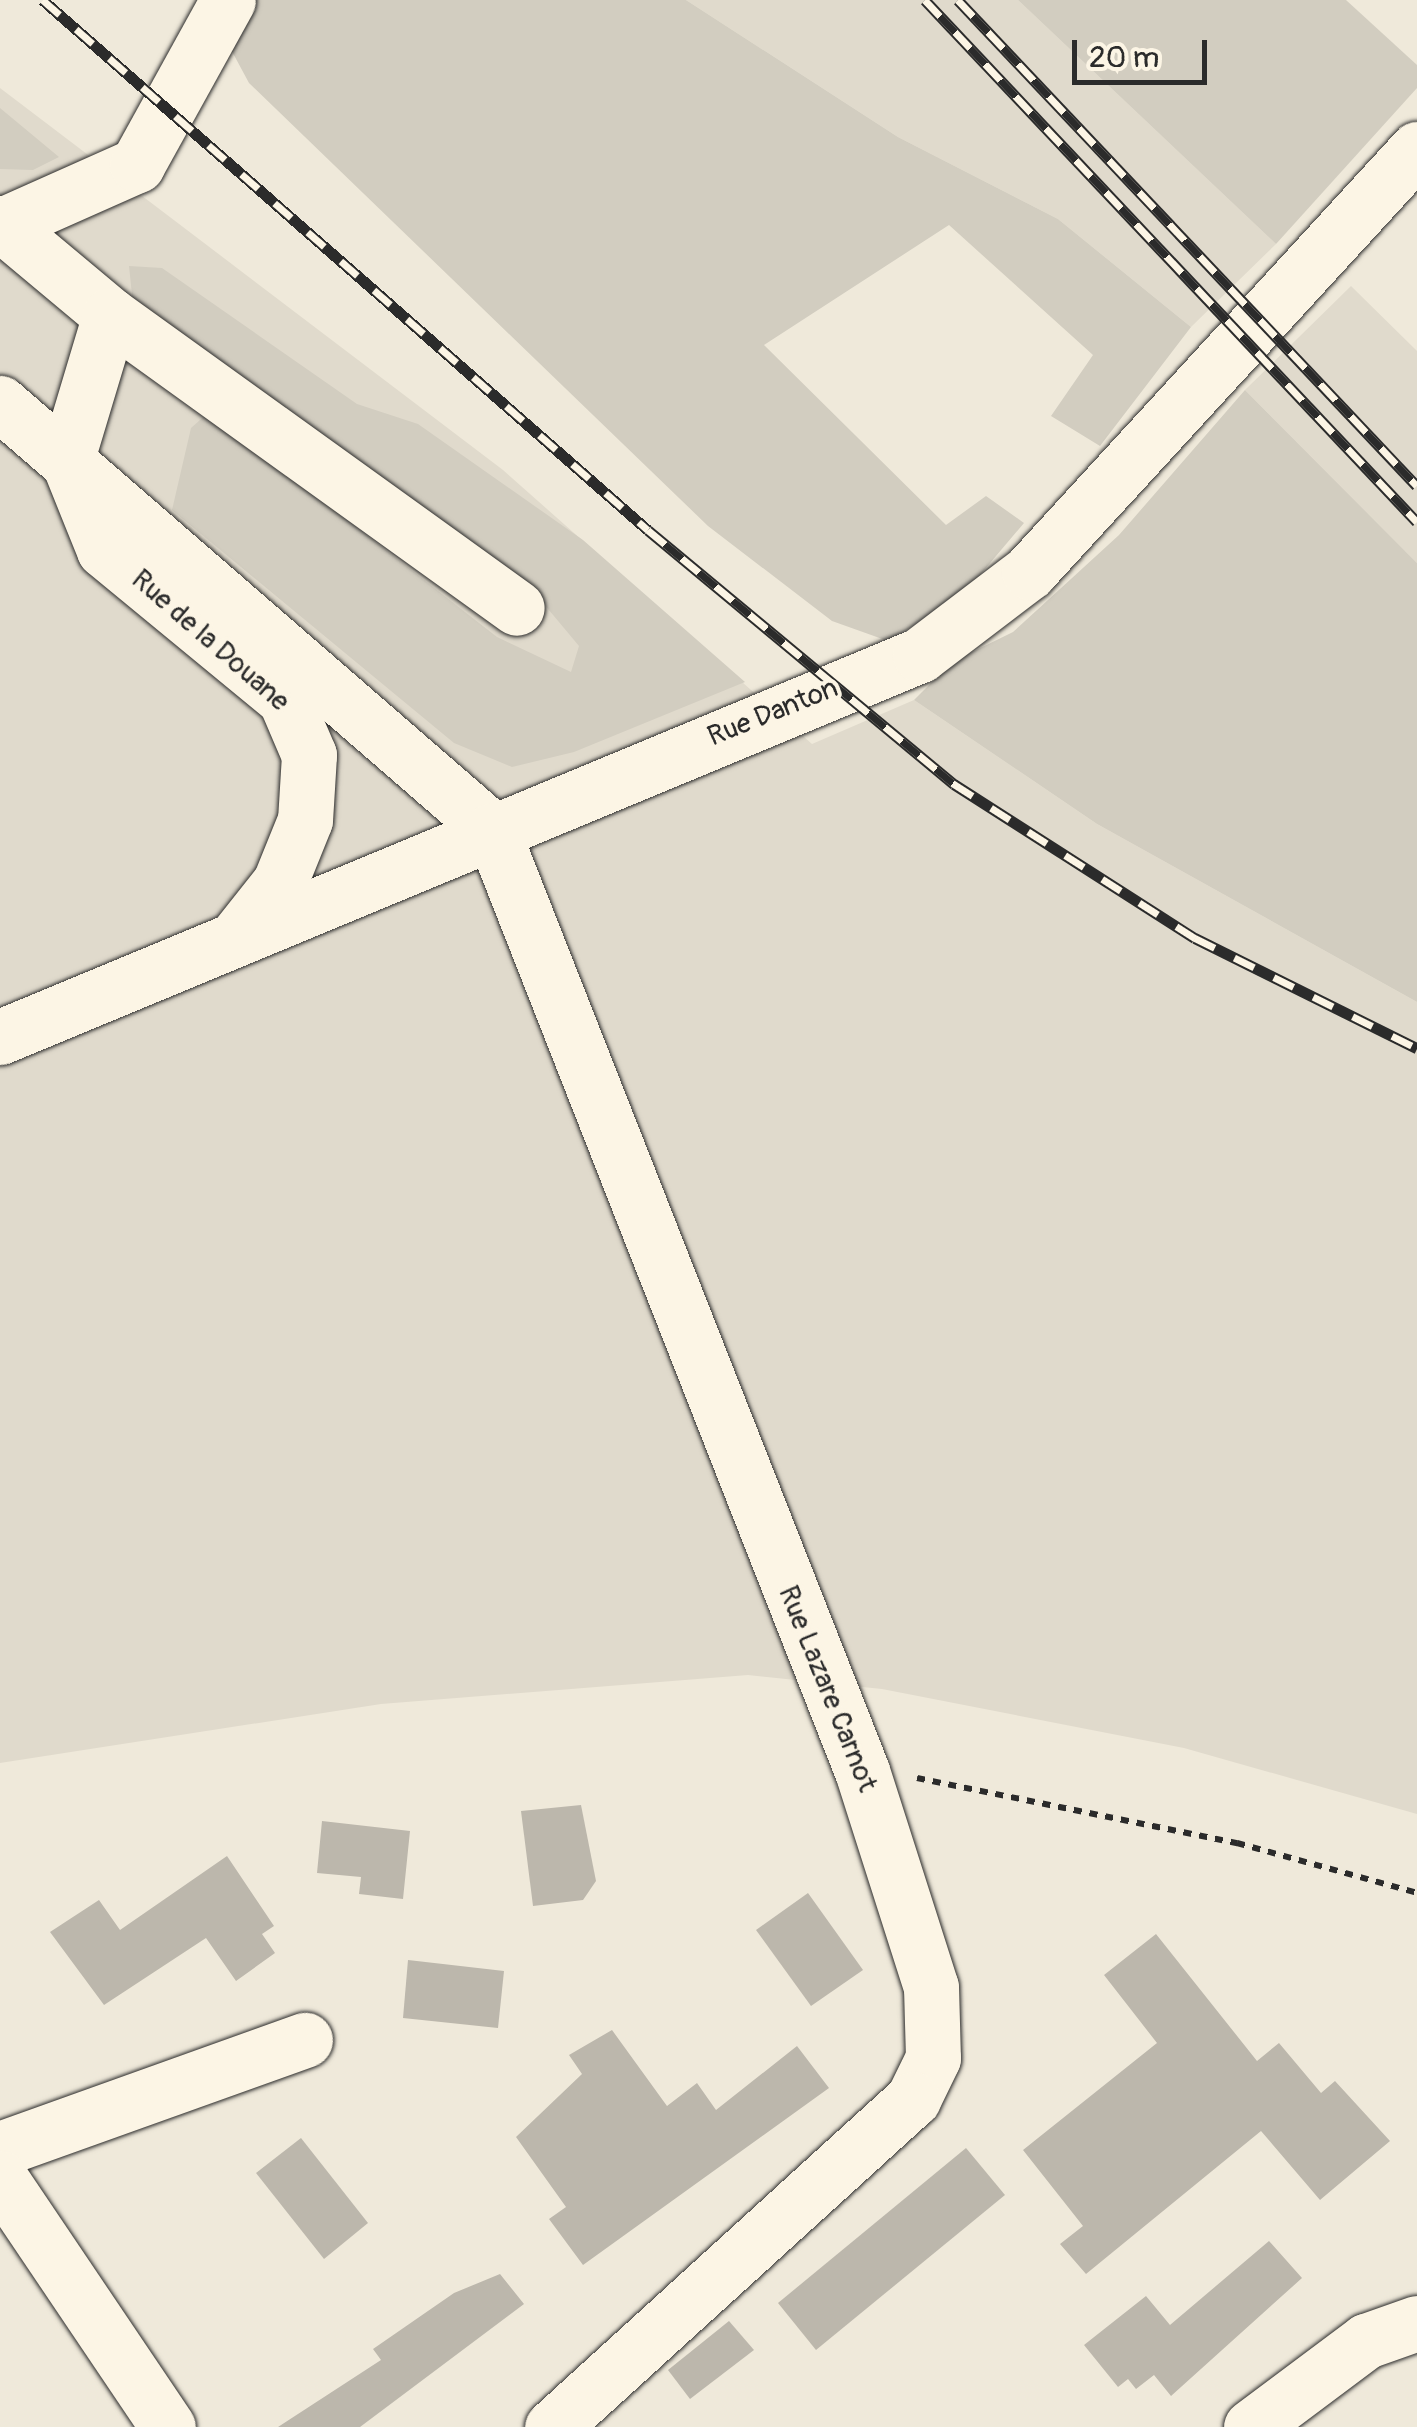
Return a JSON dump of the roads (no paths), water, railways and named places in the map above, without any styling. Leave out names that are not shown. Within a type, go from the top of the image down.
[{"type":"street","points":[[228,0],[137,165],[1,224],[110,315],[517,608]]},
{"type":"street","name":"Rue Danton","points":[[0,1037],[920,655],[1029,572],[1406,160]]},
{"type":"street","points":[[67,458],[110,315]]},
{"type":"street","name":"Rue de la Douane","points":[[0,402],[492,830]]},
{"type":"street","name":"Rue de la Douane","points":[[67,458],[104,550],[285,699],[301,724],[312,780],[305,820],[280,882],[236,938]]},
{"type":"street","name":"Rue Lazare Carnot","points":[[492,830],[862,1771],[931,1987],[933,2058],[914,2100],[552,2427]]},
{"type":"street","points":[[0,2149],[305,2040]]},
{"type":"street","points":[[0,2178],[168,2427]]},
{"type":"street","points":[[1251,2427],[1366,2341],[1417,2322]]},
{"type":"railway","points":[[43,0],[648,530],[954,784],[1195,938],[1417,1048]]},
{"type":"railway","points":[[925,0],[1417,522]]},
{"type":"railway","points":[[958,0],[1417,486]]}]
